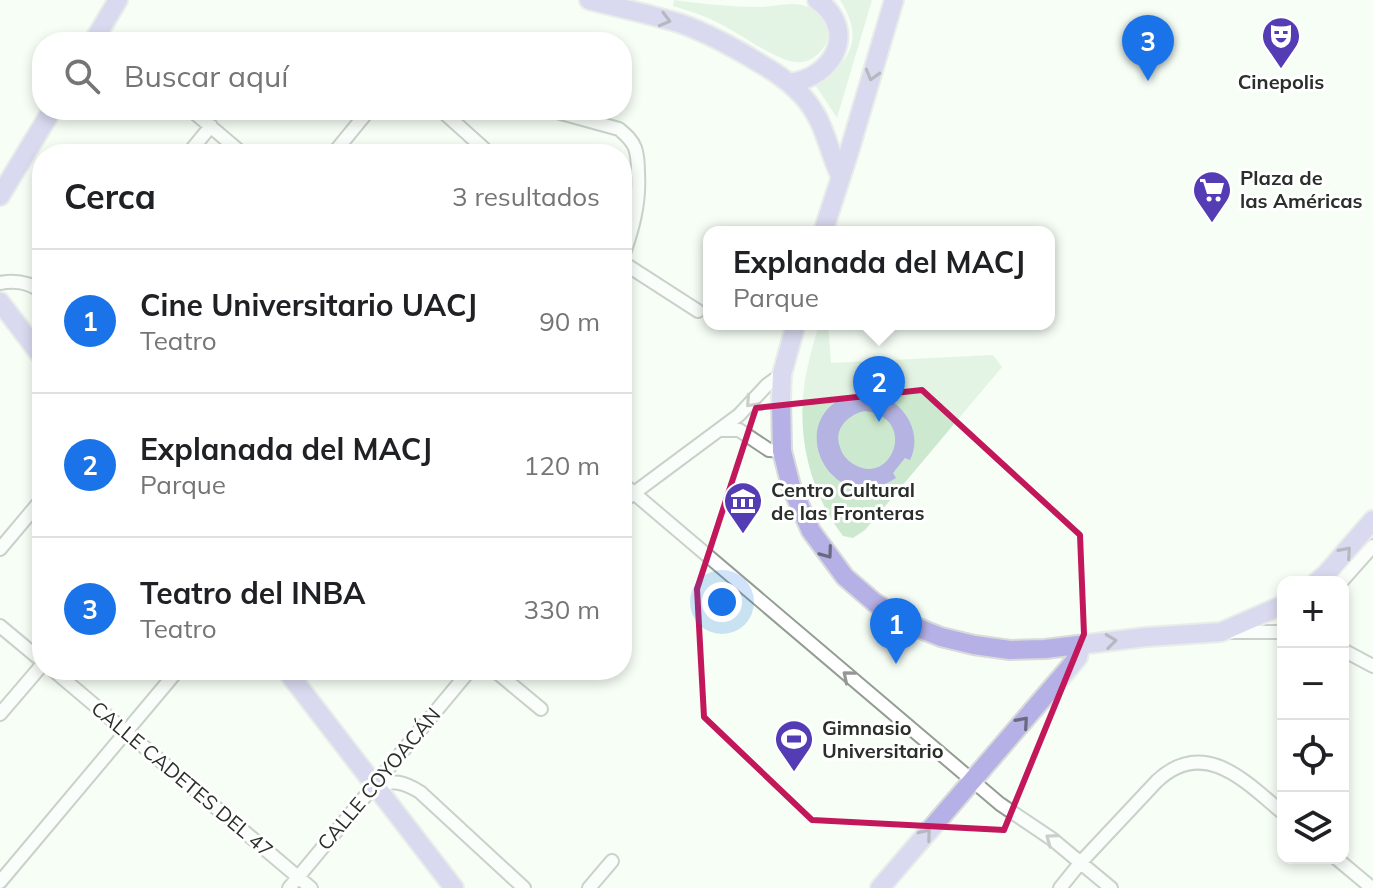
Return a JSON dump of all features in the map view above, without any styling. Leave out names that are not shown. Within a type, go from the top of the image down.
[{"type":"main road","points":[[102,32],[118,0]]},
{"type":"main road","points":[[589,0],[700,31],[741,52],[789,83],[815,112],[840,175]]},
{"type":"main road","points":[[789,83],[811,78],[823,70],[838,45],[837,23],[817,0]]},
{"type":"main road","points":[[825,226],[894,0]]},
{"type":"main road","points":[[0,196],[46,120]]},
{"type":"main road","points":[[0,302],[32,344]]},
{"type":"main road","points":[[794,330],[782,374],[781,399],[782,451],[791,486],[811,531],[845,577],[888,612],[941,637],[1010,650],[1221,632],[1277,608]]},
{"type":"main road","points":[[1324,576],[1373,520]]},
{"type":"main road","points":[[880,888],[1069,668],[1078,657],[1081,645]]},
{"type":"main road","points":[[294,680],[454,888]]},
{"type":"street","points":[[204,120],[232,144]]},
{"type":"street","points":[[341,144],[361,120]]},
{"type":"street","points":[[452,120],[479,144]]},
{"type":"street","points":[[586,120],[619,129],[634,146],[638,204],[632,232]]},
{"type":"street","points":[[196,144],[211,126]]},
{"type":"street","points":[[632,267],[698,311]]},
{"type":"street","points":[[0,283],[24,282],[32,286]]},
{"type":"street","points":[[632,494],[739,415],[782,374]]},
{"type":"street","points":[[720,430],[739,430],[769,450],[782,451]]},
{"type":"street","points":[[632,502],[1000,804],[1052,839],[1111,888]]},
{"type":"street","points":[[0,549],[32,511]]},
{"type":"street","points":[[1346,576],[1373,546]]},
{"type":"street","points":[[0,626],[32,654]]},
{"type":"street","points":[[1221,632],[1277,632]]},
{"type":"street","points":[[1349,653],[1373,666]]},
{"type":"street","points":[[0,714],[32,675]]},
{"type":"street","name":"CALLE CADETES DEL 47","points":[[65,680],[294,883],[311,888]]},
{"type":"street","points":[[0,882],[170,680]]},
{"type":"street","name":"CALLE COYOACÁN","points":[[294,883],[462,680]]},
{"type":"street","points":[[506,680],[541,709]]},
{"type":"street","points":[[1060,888],[1157,781],[1180,765],[1195,761],[1228,769],[1277,808]]},
{"type":"street","points":[[375,784],[395,781],[420,792],[524,888]]},
{"type":"street","points":[[589,888],[612,861]]},
{"type":"street","points":[[1342,864],[1365,886]]},
{"type":"highlighted area","points":[[922,390],[1080,535],[1084,634],[1004,830],[812,820],[704,717],[697,589],[756,408]]},
{"type":"green space","points":[[674,0],[738,6],[806,6],[817,10],[825,18],[827,41],[810,60],[787,60],[712,20],[673,6]]},
{"type":"green space","points":[[840,0],[872,0],[837,118],[816,86],[838,68],[850,49],[852,27]]},
{"type":"green space","points":[[817,330],[828,330],[831,363],[993,355],[1002,367],[865,530],[853,538],[843,536],[833,521],[810,470],[802,415],[807,369]]},
{"type":"water","points":[[861,392],[874,393],[896,404],[905,413],[914,435],[914,448],[910,460],[905,458],[893,473],[896,478],[871,488],[849,486],[832,475],[821,458],[817,438],[821,419],[836,402]],"holes":[[[864,411],[881,416],[891,424],[895,436],[889,458],[880,466],[869,469],[855,465],[841,450],[838,440],[840,429],[848,419]]]},
{"type":"place","name":"Cinepolis","points":[[1281,70]]},
{"type":"place","name":"Teatro del INBA","points":[[1148,81]]},
{"type":"place","name":"Plaza de las Américas","points":[[1212,224]]},
{"type":"place","name":"Explanada del MACJ","points":[[879,422]]},
{"type":"place","name":"Centro Cultural de las Fronteras","points":[[743,535]]},
{"type":"place","name":"Cine Universitario UACJ","points":[[896,664]]},
{"type":"place","name":"Gimnasio Universitario","points":[[794,773]]}]
